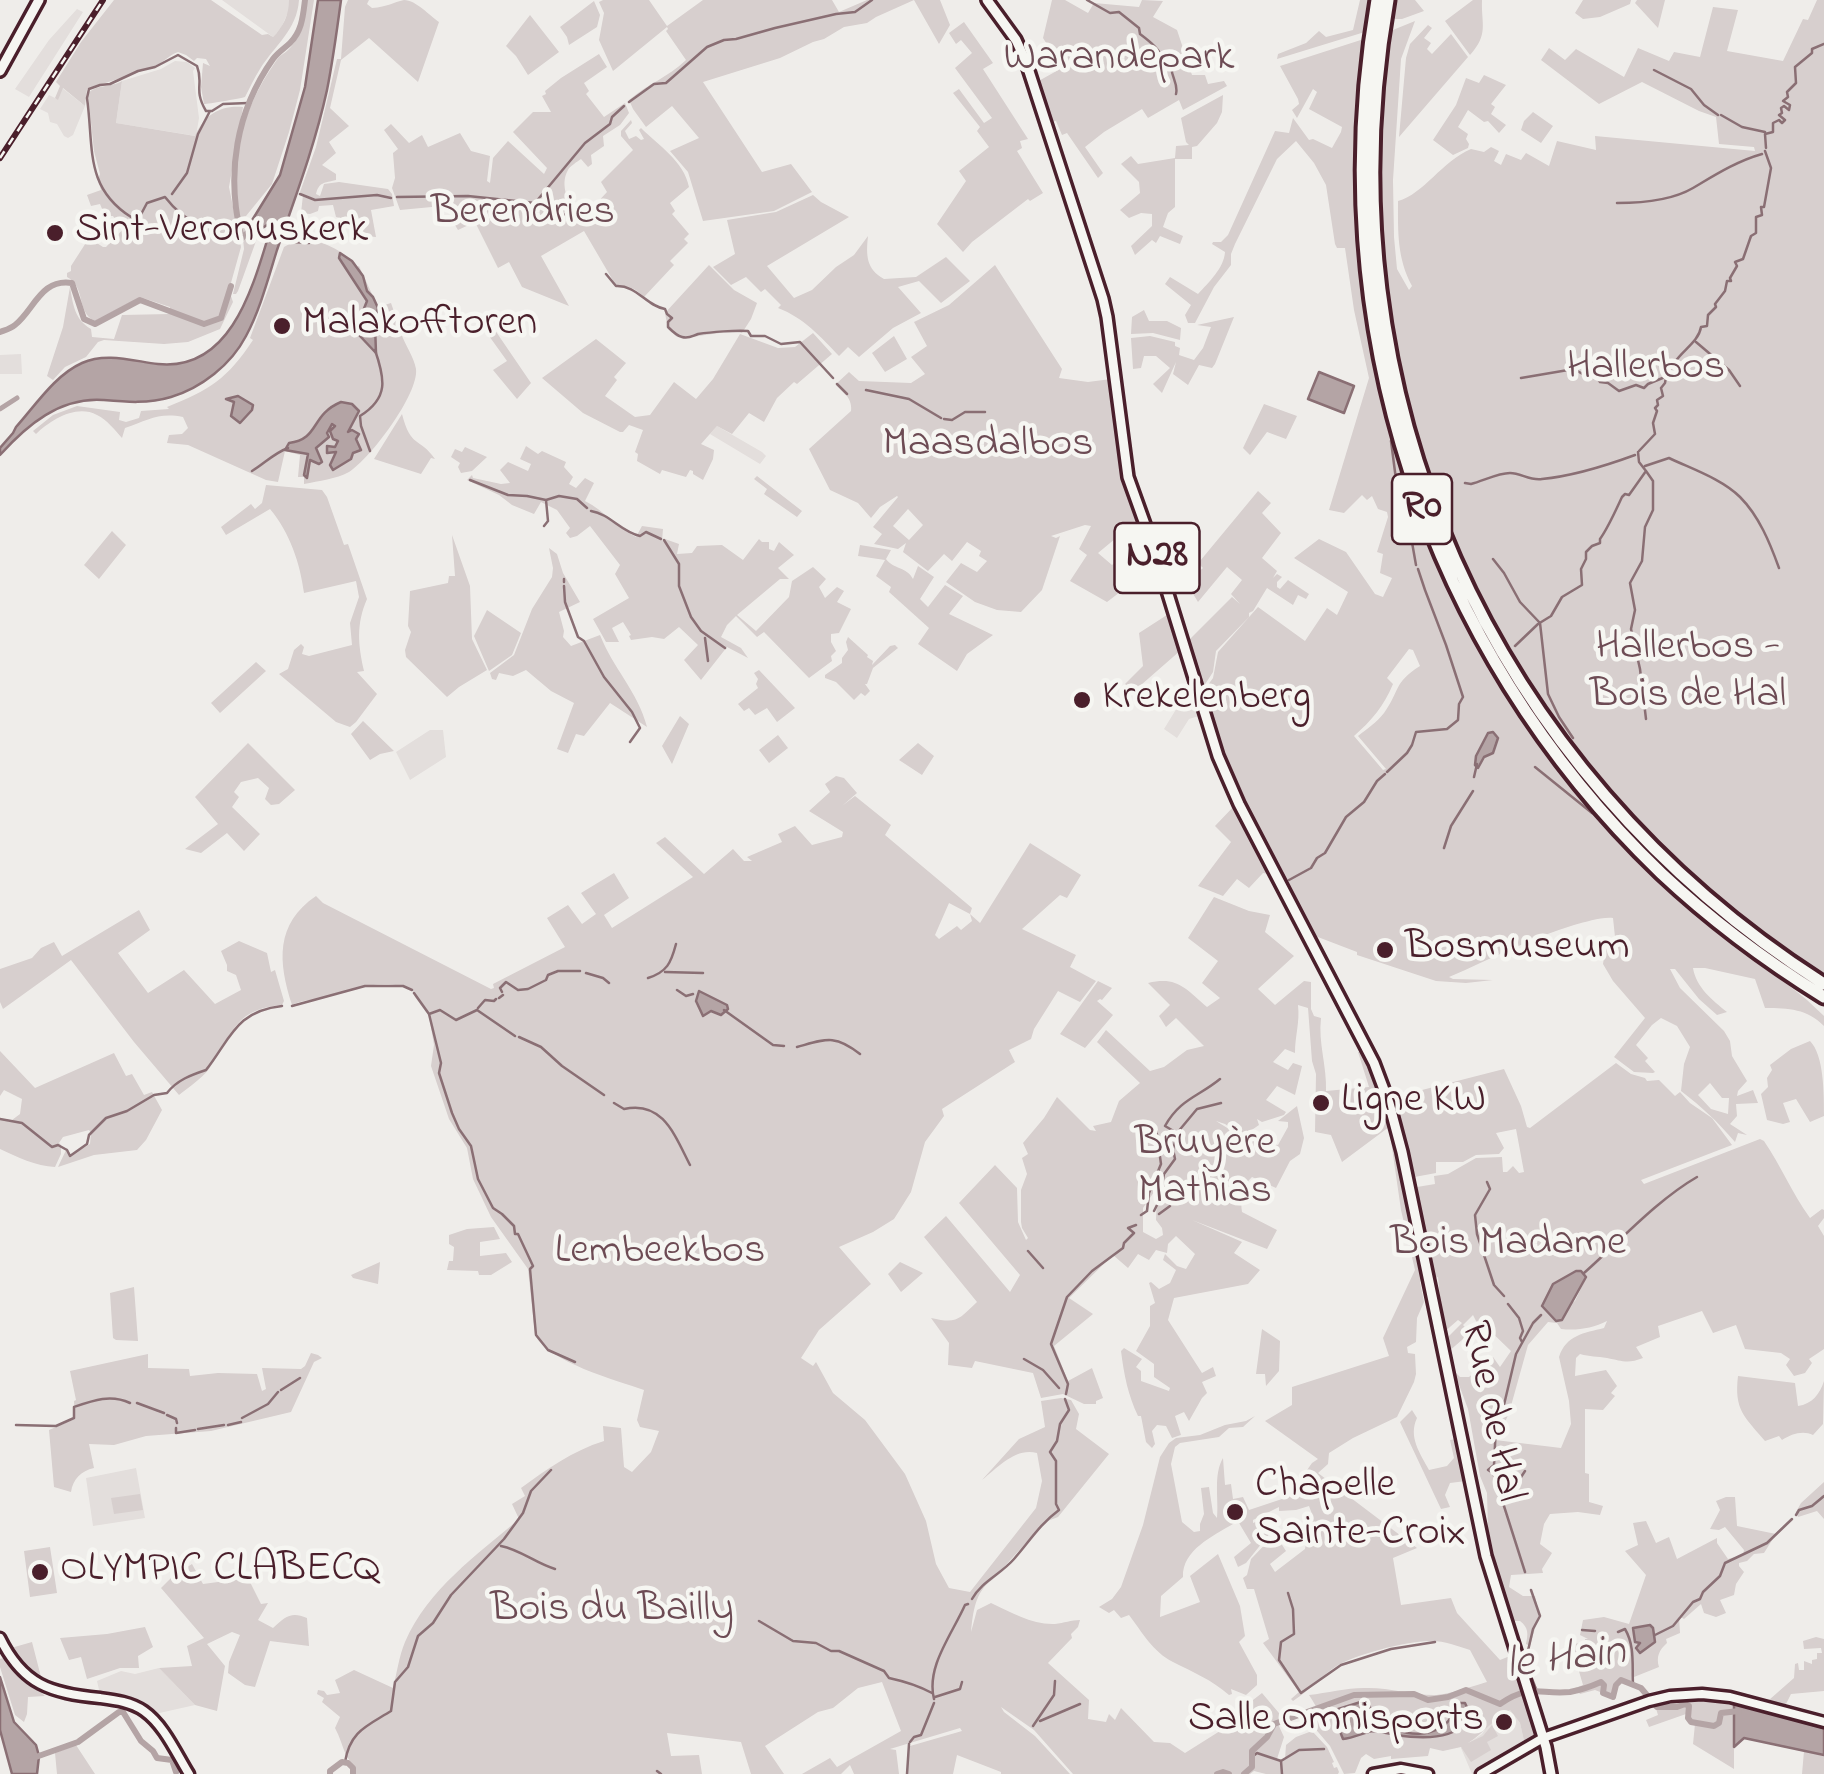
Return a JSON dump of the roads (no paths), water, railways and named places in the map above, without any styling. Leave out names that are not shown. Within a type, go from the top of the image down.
[{"type":"highway","name":"R0","points":[[1377,0],[1362,137],[1367,279],[1394,422],[1420,506],[1445,566],[1485,646],[1516,696],[1548,744],[1603,812],[1719,924],[1824,998]]},
{"type":"highway","name":"R0","points":[[1388,0],[1373,137],[1378,278],[1404,418],[1421,475],[1455,561],[1488,628],[1526,691],[1611,804],[1714,905],[1824,984]]},
{"type":"main road","points":[[0,71],[39,0]]},
{"type":"main road","name":"Rue de Hal","points":[[987,0],[1016,40],[1026,62],[1102,299],[1126,470],[1218,756],[1239,804],[1374,1063],[1394,1117],[1486,1556],[1543,1738]]},
{"type":"main road","points":[[0,1638],[18,1668],[44,1687],[127,1702],[145,1712],[157,1723],[189,1774]]},
{"type":"main road","points":[[1481,1774],[1543,1738],[1651,1700],[1687,1694],[1720,1696],[1824,1722]]},
{"type":"main road","name":"N28","points":[[1543,1738],[1551,1774]]},
{"type":"main road","points":[[1373,1774],[1394,1769],[1428,1774]]},
{"type":"waterway","points":[[241,235],[234,189],[243,121],[260,79],[297,33],[305,0]]},
{"type":"waterway","points":[[629,102],[654,84],[666,83],[707,47],[855,12],[872,0]]},
{"type":"waterway","points":[[1087,0],[1110,13],[1119,12],[1139,28],[1140,34],[1172,65],[1176,94]]},
{"type":"waterway","points":[[1766,148],[1765,134],[1773,132],[1773,123],[1785,120],[1779,115],[1781,108],[1789,110],[1790,105],[1783,101],[1796,83],[1795,67],[1812,49],[1824,44]]},
{"type":"waterway","points":[[131,217],[105,193],[98,179],[89,89],[155,67],[178,55],[197,66],[200,97],[206,111],[223,104],[248,103]]},
{"type":"waterway","points":[[1654,70],[1691,89],[1718,115]]},
{"type":"waterway","points":[[397,197],[468,196],[535,203],[585,143],[610,124],[624,106]]},
{"type":"waterway","points":[[172,194],[187,173],[198,134],[210,111]]},
{"type":"waterway","points":[[1721,115],[1742,127],[1765,132]]},
{"type":"waterway","points":[[1639,451],[1655,434],[1655,408],[1663,396],[1661,388],[1666,377],[1701,327],[1707,326],[1708,315],[1725,291],[1727,281],[1731,281],[1735,262],[1743,259],[1751,236],[1756,233],[1756,217],[1762,215],[1771,168],[1765,151]]},
{"type":"waterway","points":[[1617,203],[1675,196],[1762,154]]},
{"type":"waterway","points":[[300,194],[315,200],[377,195],[391,198]]},
{"type":"waterway","points":[[132,218],[138,220],[147,203],[165,197],[197,223],[216,227],[239,225]]},
{"type":"waterway","points":[[535,203],[561,217],[566,214],[575,222]]},
{"type":"waterway","points":[[242,238],[255,226]]},
{"type":"waterway","points":[[293,242],[309,243]]},
{"type":"waterway","points":[[606,274],[616,286],[630,289],[665,309],[672,318],[668,327],[680,336],[748,331],[751,336],[765,336],[781,344],[800,342],[833,378]]},
{"type":"waterway","points":[[0,332],[22,319],[45,290],[61,283],[72,283],[84,319],[95,324],[140,300],[204,324],[221,318],[231,286]]},
{"type":"waterway","points":[[1696,342],[1729,370],[1740,386]]},
{"type":"waterway","points":[[370,451],[360,416],[376,402],[382,387],[375,350]]},
{"type":"waterway","points":[[1521,378],[1574,369],[1619,391],[1636,385],[1644,388],[1665,377]]},
{"type":"waterway","points":[[837,384],[847,394]]},
{"type":"waterway","points":[[866,390],[909,399],[941,418]]},
{"type":"waterway","points":[[0,409],[17,398]]},
{"type":"waterway","points":[[944,419],[952,420],[965,412],[985,412]]},
{"type":"waterway","points":[[963,441],[981,456]]},
{"type":"waterway","points":[[1391,441],[1398,495],[1416,565]]},
{"type":"waterway","points":[[252,471],[288,448]]},
{"type":"waterway","points":[[1515,646],[1551,616],[1562,597],[1582,585],[1586,552],[1600,543],[1622,497],[1629,495],[1646,471],[1638,452]]},
{"type":"waterway","points":[[1465,483],[1510,473],[1533,479],[1554,478],[1635,455]]},
{"type":"waterway","points":[[1645,466],[1669,458],[1733,491],[1758,521],[1779,568]]},
{"type":"waterway","points":[[1646,471],[1653,481],[1653,510],[1645,527],[1642,561],[1630,583],[1635,610],[1631,629],[1646,719]]},
{"type":"waterway","points":[[470,480],[508,495],[577,499],[587,508]]},
{"type":"waterway","points":[[544,526],[548,521],[546,500]]},
{"type":"waterway","points":[[591,511],[633,534],[640,536],[646,532],[661,539]]},
{"type":"waterway","points":[[664,540],[679,564],[679,586],[691,617],[701,631],[725,648]]},
{"type":"waterway","points":[[1493,559],[1520,602],[1540,623],[1548,694],[1573,738]]},
{"type":"waterway","points":[[1418,569],[1425,590]]},
{"type":"waterway","points":[[564,586],[565,602],[578,637],[640,728],[630,742]]},
{"type":"waterway","points":[[1425,590],[1446,645]]},
{"type":"waterway","points":[[705,638],[708,661]]},
{"type":"waterway","points":[[1387,772],[1407,753],[1416,732],[1447,729],[1458,720],[1463,697],[1446,645]]},
{"type":"waterway","points":[[1474,777],[1477,764]]},
{"type":"waterway","points":[[1535,767],[1592,813]]},
{"type":"waterway","points":[[1289,880],[1311,868],[1325,853],[1346,817],[1364,802],[1385,774]]},
{"type":"waterway","points":[[1444,848],[1451,826],[1473,791]]},
{"type":"waterway","points":[[648,978],[667,966],[676,944]]},
{"type":"waterway","points":[[502,992],[500,988],[506,982],[518,990],[528,989],[558,971],[580,971]]},
{"type":"waterway","points":[[665,972],[703,973]]},
{"type":"waterway","points":[[586,973],[609,983]]},
{"type":"waterway","points":[[292,1006],[365,986],[403,986],[412,990]]},
{"type":"waterway","points":[[677,990],[686,996],[693,994]]},
{"type":"waterway","points":[[414,993],[429,1014],[440,1010],[456,1020],[477,1010],[515,1036]]},
{"type":"waterway","points":[[499,998],[503,995]]},
{"type":"waterway","points":[[478,1008],[485,1000],[496,999]]},
{"type":"waterway","points":[[0,1119],[22,1123],[52,1147],[58,1145],[67,1150],[70,1156],[87,1144],[89,1135],[106,1118],[154,1095],[167,1093],[180,1081],[206,1070],[244,1020],[282,1006]]},
{"type":"waterway","points":[[724,1010],[773,1045],[784,1046]]},
{"type":"waterway","points":[[429,1014],[441,1063],[439,1073],[459,1129],[471,1146],[478,1179],[493,1208],[514,1226],[533,1266],[530,1269],[536,1335],[548,1350],[575,1362]]},
{"type":"waterway","points":[[519,1037],[541,1047],[604,1095]]},
{"type":"waterway","points":[[797,1047],[830,1040],[844,1043],[860,1054]]},
{"type":"waterway","points":[[1220,1079],[1183,1104],[1165,1126],[1177,1133],[1197,1109],[1221,1103]]},
{"type":"waterway","points":[[614,1103],[624,1109],[649,1110],[658,1115],[673,1132],[690,1165]]},
{"type":"waterway","points":[[1141,1215],[1147,1211],[1149,1193],[1161,1164],[1156,1128]]},
{"type":"waterway","points":[[1154,1211],[1164,1174],[1175,1159],[1177,1135]]},
{"type":"waterway","points":[[1584,1273],[1653,1209],[1697,1177]]},
{"type":"waterway","points":[[1487,1182],[1490,1189],[1475,1215],[1477,1234],[1494,1285],[1504,1296]]},
{"type":"waterway","points":[[1159,1214],[1170,1206]]},
{"type":"waterway","points":[[1066,1394],[1068,1384],[1051,1344],[1067,1297],[1092,1271],[1123,1248],[1134,1233],[1128,1228],[1136,1225]]},
{"type":"waterway","points":[[1028,1251],[1043,1268]]},
{"type":"waterway","points":[[1508,1304],[1519,1318],[1522,1342]]},
{"type":"waterway","points":[[1525,1572],[1496,1481],[1488,1470],[1494,1465],[1496,1425],[1516,1354],[1541,1315]]},
{"type":"waterway","points":[[1024,1359],[1043,1370],[1059,1388]]},
{"type":"waterway","points":[[281,1390],[300,1378]]},
{"type":"waterway","points":[[242,1418],[268,1404],[278,1392]]},
{"type":"waterway","points":[[16,1425],[56,1426],[74,1418],[74,1407],[95,1400],[109,1398],[130,1403]]},
{"type":"waterway","points":[[972,1599],[1059,1510],[1056,1461],[1050,1452],[1069,1410],[1065,1399]]},
{"type":"waterway","points":[[137,1403],[164,1413]]},
{"type":"waterway","points":[[167,1415],[177,1423]]},
{"type":"waterway","points":[[228,1425],[241,1422]]},
{"type":"waterway","points":[[198,1429],[224,1425]]},
{"type":"waterway","points":[[176,1428],[176,1433],[195,1430]]},
{"type":"waterway","points":[[345,1762],[355,1736],[391,1711],[395,1682],[408,1667],[418,1636],[504,1539],[523,1513],[531,1491],[551,1470]]},
{"type":"waterway","points":[[1504,1503],[1525,1471]]},
{"type":"waterway","points":[[1796,1515],[1824,1496]]},
{"type":"waterway","points":[[1655,1635],[1673,1626],[1700,1599],[1720,1576],[1725,1563],[1767,1543],[1792,1519]]},
{"type":"waterway","points":[[501,1546],[555,1569]]},
{"type":"waterway","points":[[1527,1655],[1540,1616],[1531,1590]]},
{"type":"waterway","points":[[1288,1593],[1294,1634],[1281,1642],[1279,1660],[1301,1693],[1341,1665],[1391,1649],[1435,1642]]},
{"type":"waterway","points":[[934,1699],[937,1663],[968,1604]]},
{"type":"waterway","points":[[759,1621],[793,1641],[839,1651],[884,1671],[889,1678],[932,1693]]},
{"type":"waterway","points":[[1618,1632],[1625,1629],[1630,1642],[1633,1684]]},
{"type":"waterway","points":[[1582,1630],[1595,1631]]},
{"type":"waterway","points":[[1527,1666],[1536,1689]]},
{"type":"waterway","name":"le Hain","points":[[1244,1774],[1252,1767],[1252,1751],[1274,1724],[1354,1695],[1414,1694],[1428,1700],[1466,1690],[1500,1704],[1528,1692],[1570,1692],[1601,1682],[1603,1693],[1613,1697],[1621,1680],[1641,1688],[1657,1707],[1689,1706],[1691,1722],[1714,1726],[1721,1713],[1739,1711]]},
{"type":"waterway","points":[[1033,1726],[1054,1695],[1055,1681]]},
{"type":"waterway","points":[[935,1697],[960,1689],[962,1682]]},
{"type":"waterway","points":[[910,1742],[921,1735],[934,1703]]},
{"type":"waterway","points":[[1040,1721],[1080,1704]]},
{"type":"waterway","name":"le Hain","points":[[33,1758],[78,1742],[123,1712],[141,1741],[157,1758],[172,1760],[176,1772]]},
{"type":"waterway","points":[[907,1774],[909,1744]]},
{"type":"waterway","points":[[1252,1757],[1257,1753],[1281,1761],[1299,1750],[1324,1749]]},
{"type":"waterway","points":[[1281,1761],[1282,1774]]},
{"type":"waterway","name":"le Hain","points":[[330,1774],[342,1762],[353,1768],[353,1774]]},
{"type":"waterway","points":[[657,1771],[661,1774]]},
{"type":"waterway","name":"le Hain","points":[[1217,1774],[1229,1774]]},
{"type":"railway","points":[[0,158],[103,0]]},
{"type":"place","name":"Sint-Veronuskerk","points":[[55,233]]},
{"type":"place","name":"Malakofftoren","points":[[282,326]]},
{"type":"place","name":"Krekelenberg","points":[[1082,700]]},
{"type":"place","name":"Bosmuseum","points":[[1385,950]]},
{"type":"place","name":"Ligne KW","points":[[1321,1103]]},
{"type":"place","name":"Chapelle Sainte-Croix","points":[[1235,1512]]},
{"type":"place","name":"OLYMPIC CLABECQ","points":[[40,1572]]},
{"type":"place","name":"Salle Omnisports","points":[[1504,1722]]},
{"type":"park label","name":"Warandepark","points":[[1119,61]]},
{"type":"park label","name":"Berendries","points":[[523,215]]},
{"type":"park label","name":"Hallerbos","points":[[1646,370]]},
{"type":"park label","name":"Maasdalbos","points":[[988,447]]},
{"type":"park label","name":"Hallerbos - Bois de Hal","points":[[1688,674]]},
{"type":"park label","name":"Bruyère Mathias","points":[[1205,1170]]},
{"type":"park label","name":"Bois Madame","points":[[1508,1246]]},
{"type":"park label","name":"Lembeekbos","points":[[660,1254]]},
{"type":"park label","name":"Bois du Bailly","points":[[612,1612]]}]
